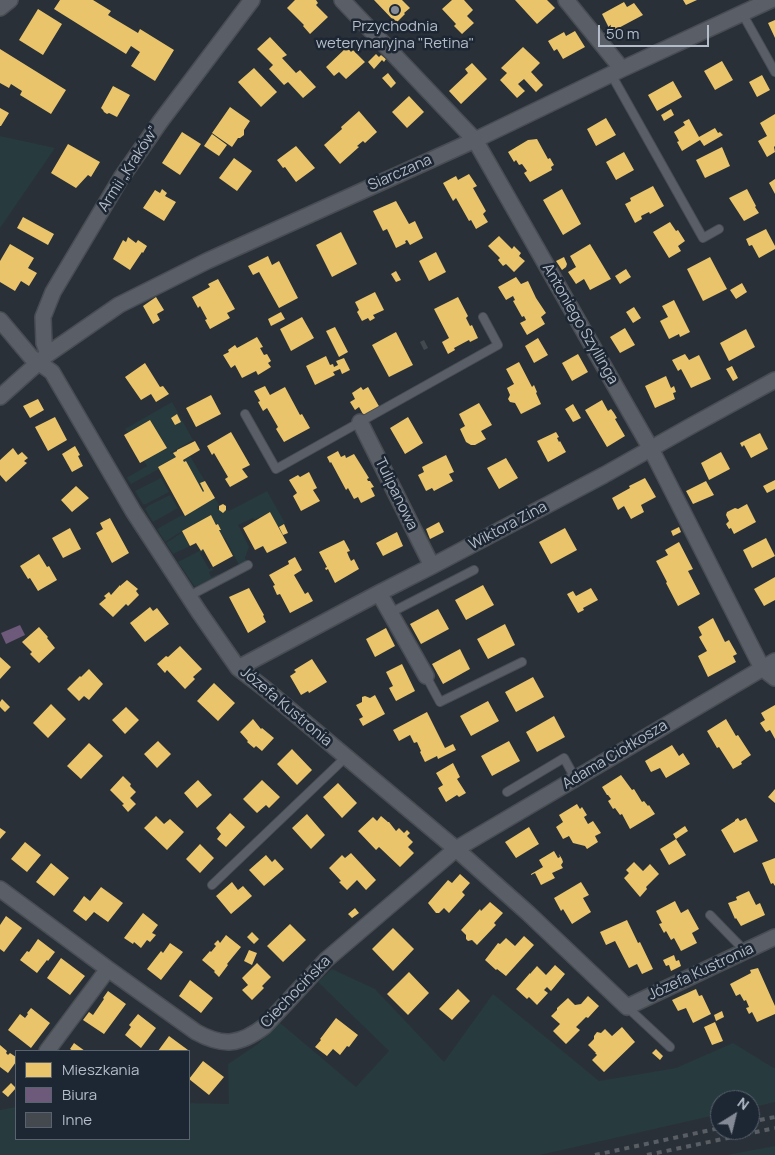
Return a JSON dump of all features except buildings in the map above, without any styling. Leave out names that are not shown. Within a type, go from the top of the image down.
[{"type":"street","points":[[0,8],[10,0]]},
{"type":"street","name":"Armii „Kraków”","points":[[43,358],[44,317],[53,292],[121,178],[160,122],[252,0]]},
{"type":"street","name":"Antoniego Szyllinga","points":[[342,0],[475,140],[651,449],[775,678]]},
{"type":"street","points":[[566,0],[617,71]]},
{"type":"street","name":"Siarczana","points":[[43,358],[119,305],[207,261],[475,140],[617,71],[771,0]]},
{"type":"street","name":"Józefa Kustronia","points":[[0,320],[31,357],[43,358],[133,511],[188,596],[238,668],[456,849],[528,913],[627,1007],[775,937]]},
{"type":"street","points":[[0,396],[43,358]]},
{"type":"street","name":"Wiktora Zina","points":[[238,668],[651,449],[775,380]]},
{"type":"street","name":"Tulipanowa","points":[[360,422],[432,566]]},
{"type":"street","points":[[379,593],[426,676]]},
{"type":"street","name":"Adama Ciołkosza","points":[[456,849],[768,664]]},
{"type":"street","name":"Ciechocińska","points":[[1,891],[196,1032],[208,1039],[220,1042],[233,1042],[256,1033],[265,1026],[326,960],[456,849]]},
{"type":"street","points":[[48,1050],[108,969]]},
{"type":"lane","points":[[742,14],[775,72]]},
{"type":"lane","points":[[617,71],[703,238],[719,229]]},
{"type":"lane","points":[[245,414],[276,469],[498,344],[483,317]]},
{"type":"lane","points":[[188,596],[248,565]]},
{"type":"lane","points":[[390,613],[474,570]]},
{"type":"lane","points":[[426,676],[440,702],[522,662]]},
{"type":"lane","points":[[212,885],[346,757]]},
{"type":"lane","points":[[508,792],[564,758],[575,778]]},
{"type":"lane","points":[[710,915],[746,951]]},
{"type":"lane","name":"Józefa Kustronia","points":[[627,1007],[670,1047]]},
{"type":"green space","points":[[0,136],[55,148],[0,228]]},
{"type":"green space","points":[[172,402],[193,440],[170,453],[177,450],[174,453],[176,457],[131,484],[127,478],[147,466],[144,461],[167,448],[150,420],[128,433],[125,429]]},
{"type":"green space","points":[[190,456],[205,481],[203,492],[186,461],[184,462],[183,460]]},
{"type":"green space","points":[[161,478],[169,492],[143,504],[135,491]]},
{"type":"green space","points":[[267,491],[285,523],[278,527],[270,512],[238,525],[249,547],[245,558],[246,561],[239,565],[219,530],[221,529],[218,524],[216,525],[211,515],[165,542],[157,529],[215,498],[219,505],[217,507],[223,513]]},
{"type":"green space","points":[[170,495],[178,508],[153,522],[145,509]]},
{"type":"green space","points":[[183,532],[190,546],[173,554],[166,543]]},
{"type":"green space","points":[[203,549],[204,551],[200,553],[209,569],[212,568],[213,570],[209,572],[211,577],[219,575],[195,587],[178,562]]},
{"type":"green space","points":[[332,969],[375,989],[444,1062],[493,994],[599,1081],[676,1068],[733,1043],[775,1068],[775,1102],[760,1106],[760,1090],[710,1090],[710,1116],[540,1155],[0,1155],[0,1110],[15,1107],[15,1140],[190,1140],[190,1103],[229,1104],[228,1064],[258,1044],[279,1022],[356,1087],[389,1051],[318,982]]},
{"type":"green space","points":[[775,1146],[775,1155],[728,1155],[732,1154]]},
{"type":"railway","points":[[760,1120],[775,1117]]},
{"type":"railway","points":[[647,1155],[775,1128]]},
{"type":"railway","points":[[595,1155],[710,1130]]},
{"type":"place","name":"Przychodnia weterynaryjna \"Retina\"","points":[[395,10]]}]
